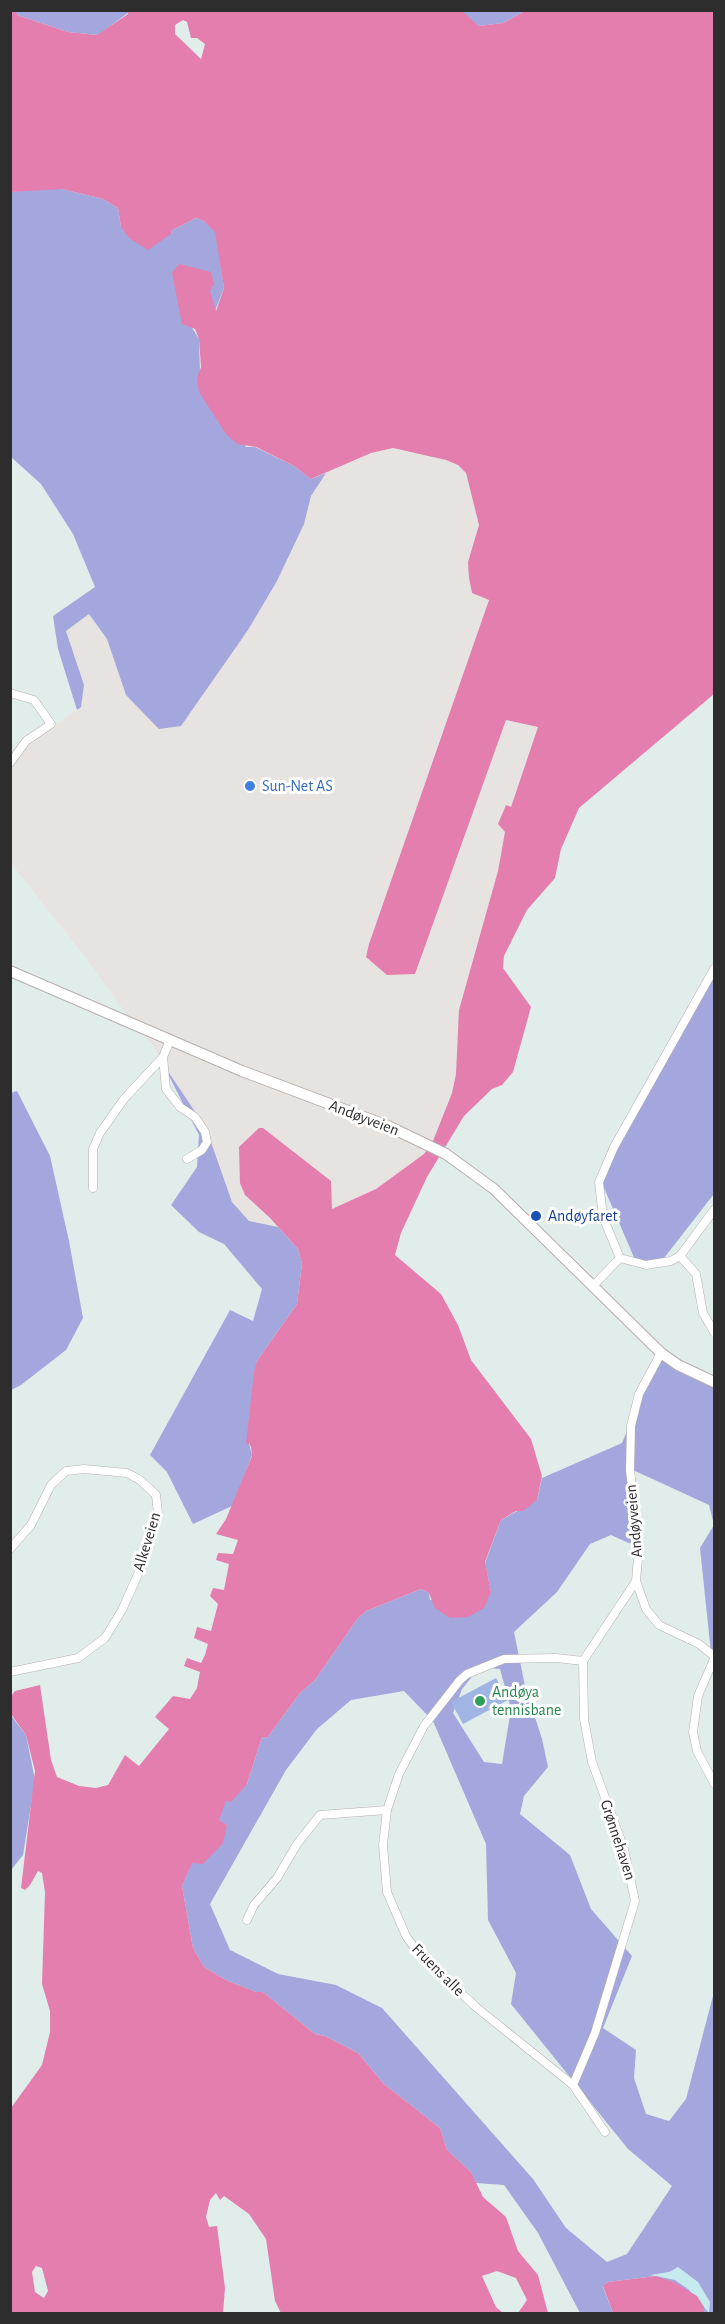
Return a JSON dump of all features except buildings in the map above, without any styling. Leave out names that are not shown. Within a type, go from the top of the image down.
[{"type":"street","points":[[10,693],[34,700],[51,724],[26,741],[10,763]]},
{"type":"street","points":[[620,1258],[603,1217],[599,1182],[614,1147],[714,969]]},
{"type":"street","name":"Andøyveien","points":[[10,971],[242,1071],[388,1126],[446,1154],[494,1189],[661,1353],[678,1365],[714,1383]]},
{"type":"street","points":[[93,1188],[93,1149],[104,1124],[163,1057],[170,1040]]},
{"type":"street","points":[[163,1057],[166,1089],[180,1107],[195,1117],[205,1132],[207,1142],[202,1150],[187,1159]]},
{"type":"street","points":[[620,1258],[646,1265],[671,1261],[680,1256],[714,1210]]},
{"type":"street","points":[[680,1256],[696,1274],[703,1313],[714,1332]]},
{"type":"street","points":[[593,1286],[620,1258]]},
{"type":"street","name":"Andøyveien","points":[[661,1353],[639,1394],[631,1426],[630,1470],[639,1546],[636,1581],[646,1609],[659,1625],[699,1644],[714,1657],[698,1696],[693,1732],[697,1751],[714,1783]]},
{"type":"street","name":"Alkeveien","points":[[10,1549],[31,1525],[51,1485],[66,1471],[84,1468],[127,1473],[140,1480],[156,1496],[158,1514],[144,1561],[122,1610],[105,1638],[78,1658],[10,1672]]},
{"type":"street","points":[[583,1661],[636,1581]]},
{"type":"street","name":"Fruens alle","points":[[573,2085],[434,1971],[406,1936],[387,1892],[383,1845],[387,1810],[399,1774],[424,1726],[445,1697],[467,1674],[504,1659],[556,1658],[583,1661]]},
{"type":"street","name":"Grønnehaven","points":[[573,2085],[595,2033],[635,1901],[624,1849],[592,1762],[584,1719],[583,1661]]},
{"type":"street","points":[[247,1920],[254,1905],[277,1878],[297,1844],[320,1815],[387,1810]]},
{"type":"street","points":[[573,2085],[605,2132]]},
{"type":"shaded area","points":[[127,10],[128,13],[98,35],[68,32],[17,15],[15,11]]},
{"type":"shaded area","points":[[127,10],[461,10],[479,26],[503,23],[525,11],[714,11],[714,694],[579,808],[561,849],[555,878],[527,910],[504,956],[503,968],[531,1007],[513,1072],[502,1085],[492,1089],[464,1116],[427,1177],[401,1233],[395,1255],[441,1294],[458,1325],[471,1360],[531,1439],[542,1476],[537,1500],[523,1511],[516,1511],[501,1520],[485,1562],[491,1592],[484,1608],[468,1617],[450,1618],[435,1608],[429,1593],[421,1589],[366,1611],[358,1618],[315,1680],[300,1693],[267,1738],[262,1737],[247,1784],[231,1802],[226,1801],[219,1820],[227,1825],[223,1843],[203,1864],[192,1863],[182,1886],[193,1948],[204,1967],[226,1980],[256,1992],[263,1992],[315,2034],[325,2036],[358,2053],[384,2084],[440,2128],[447,2150],[471,2172],[483,2197],[506,2217],[518,2251],[538,2275],[548,2313],[518,2313],[527,2300],[516,2278],[497,2271],[482,2276],[496,2307],[503,2313],[281,2313],[275,2301],[266,2239],[249,2214],[224,2196],[220,2200],[216,2193],[210,2200],[206,2217],[209,2227],[217,2226],[225,2288],[223,2313],[11,2313],[11,2108],[42,2065],[50,2032],[50,2011],[42,1984],[45,1892],[42,1873],[38,1871],[25,1890],[21,1888],[35,1771],[26,1735],[11,1714],[11,1696],[15,1691],[40,1685],[51,1760],[57,1777],[79,1786],[96,1788],[108,1785],[125,1755],[139,1766],[169,1729],[155,1717],[173,1696],[190,1699],[197,1688],[200,1672],[184,1666],[187,1658],[201,1663],[205,1655],[208,1644],[194,1638],[197,1627],[211,1631],[218,1604],[210,1596],[213,1588],[224,1590],[229,1564],[216,1560],[218,1553],[233,1554],[238,1540],[216,1534],[226,1519],[252,1456],[249,1443],[246,1444],[254,1372],[257,1361],[297,1304],[302,1264],[298,1249],[245,1195],[240,1183],[239,1147],[259,1128],[263,1128],[331,1181],[332,1209],[376,1189],[424,1154],[433,1141],[452,1093],[456,1074],[459,1010],[498,871],[505,832],[498,824],[506,805],[511,807],[538,727],[506,720],[415,974],[387,975],[366,957],[369,944],[489,600],[472,593],[469,578],[468,562],[479,525],[466,473],[458,465],[446,460],[393,448],[371,453],[311,479],[294,466],[256,447],[237,444],[226,434],[199,392],[197,378],[201,367],[199,339],[195,329],[182,324],[172,273],[179,264],[211,272],[214,284],[210,291],[216,311],[224,288],[215,232],[204,221],[196,218],[172,230],[171,234],[148,250],[129,238],[121,227],[118,208],[103,199],[62,189],[11,192],[11,11],[68,32],[97,35],[128,14]],"holes":[[[183,20],[187,22],[191,38],[197,38],[205,44],[201,59],[175,34],[175,25]],[[36,2266],[42,2268],[48,2291],[44,2298],[35,2292],[32,2272]]]},
{"type":"shaded area","points":[[461,11],[525,11],[503,23],[479,26]]},
{"type":"shaded area","points":[[62,189],[103,199],[118,208],[121,227],[171,234],[172,230],[196,218],[204,221],[216,232],[224,288],[215,311],[209,291],[211,272],[191,326],[199,339],[200,372],[246,447],[255,447],[294,466],[311,479],[326,473],[311,496],[304,524],[277,581],[248,630],[181,726],[159,729],[126,695],[107,639],[89,614],[66,631],[84,685],[81,707],[77,710],[58,649],[53,616],[95,587],[73,534],[41,484],[11,457],[11,192]]},
{"type":"shaded area","points":[[393,448],[446,460],[464,470],[479,525],[468,562],[489,599],[369,944],[502,719],[538,727],[511,807],[498,824],[505,832],[498,871],[452,1093],[434,1141],[424,1154],[376,1190],[331,1210],[332,1196],[245,1195],[278,1227],[249,1221],[232,1202],[223,1176],[152,1043],[139,1032],[87,959],[11,863],[11,756],[81,707],[84,685],[65,631],[89,614],[107,639],[126,696],[181,726],[248,630],[277,581],[304,524],[311,496],[326,473],[371,453]]},
{"type":"shaded area","points":[[714,972],[714,1194],[664,1258],[643,1263],[636,1262],[601,1181],[607,1153],[680,1022]]},
{"type":"shaded area","points":[[163,1064],[206,1128],[232,1202],[249,1221],[278,1227],[298,1249],[302,1264],[297,1304],[257,1361],[249,1443],[252,1455],[236,1498],[232,1506],[193,1524],[167,1472],[150,1455],[230,1310],[253,1321],[262,1289],[224,1244],[199,1232],[171,1205],[197,1167],[199,1135]]},
{"type":"shaded area","points":[[17,1091],[50,1156],[83,1318],[66,1350],[21,1385],[11,1390],[10,1093]]},
{"type":"shaded area","points":[[660,1352],[714,1380],[714,1525],[709,1505],[633,1470],[631,1544],[611,1535],[590,1544],[557,1592],[514,1632],[525,1686],[542,1739],[548,1767],[524,1796],[520,1814],[570,1855],[591,1909],[632,1956],[603,2028],[636,2050],[634,2078],[646,2114],[669,2121],[686,2099],[714,1992],[714,2313],[704,2313],[704,2307],[656,2276],[608,2282],[603,2287],[613,2313],[580,2313],[538,2233],[504,2185],[476,2183],[471,2172],[447,2150],[440,2128],[384,2084],[358,2053],[325,2036],[315,2034],[263,1992],[256,1992],[226,1980],[204,1967],[193,1948],[182,1886],[192,1862],[200,1862],[227,1825],[218,1820],[226,1800],[247,1784],[262,1737],[267,1738],[300,1693],[315,1680],[358,1618],[366,1611],[421,1589],[429,1593],[430,1600],[491,1592],[485,1563],[501,1520],[537,1500],[542,1478],[622,1443]],"holes":[[[480,1667],[500,1669],[511,1709],[502,1764],[484,1762],[453,1713],[462,1689]],[[404,1691],[433,1721],[486,1844],[488,1920],[516,1973],[511,2004],[628,2149],[672,2186],[627,2254],[607,2262],[566,2228],[533,2179],[382,2008],[336,1985],[278,1974],[230,1950],[210,1904],[286,1770],[317,1729],[351,1700]]]},
{"type":"shaded area","points":[[714,1525],[714,1656],[711,1653],[700,1548]]},
{"type":"shaded area","name":"Andøya tennisbane","points":[[496,1678],[508,1700],[463,1724],[451,1702]]},
{"type":"shaded area","points":[[10,1714],[26,1735],[35,1780],[23,1855],[11,1870]]},
{"type":"shaded area","points":[[656,2276],[674,2282],[697,2296],[704,2307],[704,2313],[613,2313],[603,2286],[608,2282]]},
{"type":"sand","points":[[678,2267],[698,2282],[710,2302],[709,2313],[688,2289],[675,2280],[650,2275],[669,2272]]},
{"type":"place","name":"Sun-Net AS","points":[[250,786]]},
{"type":"place","name":"Andøyfaret","points":[[536,1216]]},
{"type":"place","name":"Andøya tennisbane","points":[[480,1701]]}]
